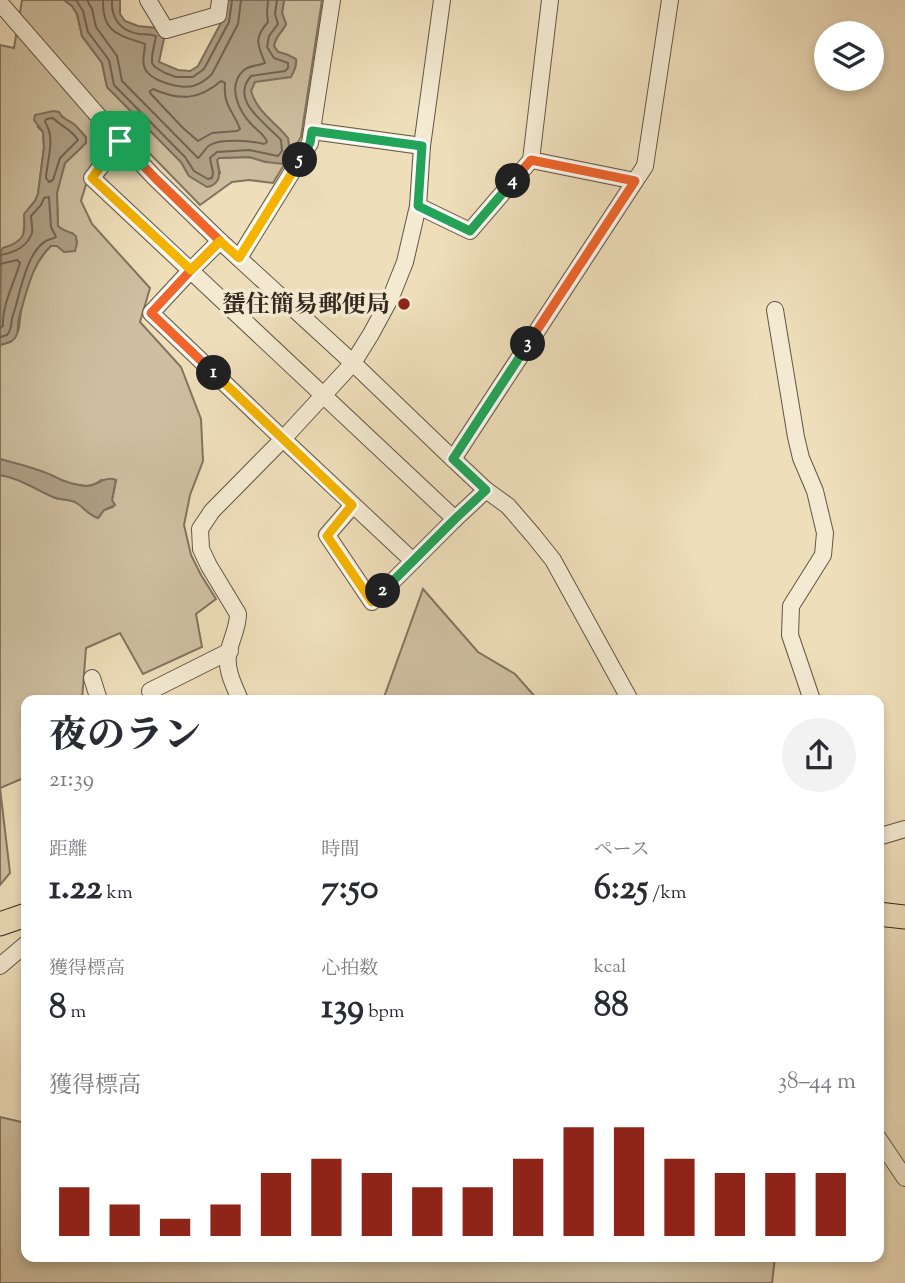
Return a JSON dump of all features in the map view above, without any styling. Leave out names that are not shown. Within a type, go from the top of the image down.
[{"type":"highway","points":[[0,911],[21,905]]},
{"type":"highway","points":[[884,915],[905,917]]},
{"type":"highway","points":[[0,924],[21,917]]},
{"type":"highway","points":[[884,930],[905,932]]},
{"type":"street","points":[[148,0],[166,30],[218,15],[220,0]]},
{"type":"street","points":[[239,258],[310,143],[332,0]]},
{"type":"street","points":[[238,695],[229,676],[230,651],[238,614],[201,549],[200,529],[212,511],[353,363],[391,297],[405,262],[418,206],[422,146],[442,0]]},
{"type":"street","points":[[418,206],[470,231],[531,160],[550,0]]},
{"type":"street","points":[[453,459],[645,166],[670,0]]},
{"type":"street","points":[[0,3],[155,178],[486,490],[508,506],[553,560],[627,695]]},
{"type":"street","points":[[312,131],[422,146]]},
{"type":"street","points":[[120,141],[92,178],[455,519]]},
{"type":"street","points":[[531,160],[635,181]]},
{"type":"street","points":[[220,241],[151,313],[413,561]]},
{"type":"street","points":[[775,310],[796,437],[801,458],[815,491],[825,533],[824,555],[791,606],[790,635],[810,695]]},
{"type":"street","points":[[352,505],[327,536],[372,602],[486,490]]},
{"type":"street","points":[[150,691],[230,651]]},
{"type":"street","points":[[92,678],[97,695]]},
{"type":"street","points":[[884,835],[905,829]]},
{"type":"street","points":[[0,966],[21,948]]},
{"type":"street","points":[[884,1147],[905,1178]]},
{"type":"shaded area","points":[[22,0],[64,0],[77,14],[82,36],[102,63],[107,87],[181,162],[189,176],[220,173],[217,160],[219,158],[249,157],[266,162],[273,123],[259,108],[250,91],[254,82],[288,55],[278,52],[274,46],[286,24],[282,13],[284,0],[322,0],[301,137],[273,183],[249,180],[232,182],[200,205],[125,128],[96,151],[81,201],[92,224],[150,288],[140,322],[181,367],[201,419],[203,461],[190,495],[184,525],[191,555],[216,599],[196,614],[202,647],[143,674],[120,633],[86,648],[82,695],[21,695],[21,779],[0,788],[0,475],[20,481],[53,497],[75,502],[98,518],[104,510],[113,507],[116,480],[101,480],[86,486],[62,482],[53,476],[0,459],[0,345],[11,342],[18,331],[25,293],[41,258],[51,246],[57,246],[72,233],[63,231],[58,226],[57,193],[65,163],[82,147],[63,119],[38,127],[43,132],[44,147],[38,194],[29,208],[26,230],[21,239],[3,248],[0,279],[0,45],[14,48]]},
{"type":"shaded area","points":[[423,589],[478,652],[515,674],[534,695],[385,695]]},
{"type":"shaded area","points":[[0,788],[10,873],[0,885]]},
{"type":"shaded area","points":[[0,1117],[21,1122],[21,1262],[774,1262],[772,1283],[0,1283]]},
{"type":"water","points":[[64,0],[120,0],[120,14],[125,21],[138,26],[157,28],[165,34],[159,62],[178,70],[190,71],[198,66],[223,19],[225,0],[284,0],[282,13],[286,24],[274,46],[278,52],[296,59],[295,68],[291,77],[255,82],[251,91],[262,111],[288,138],[290,152],[283,164],[249,157],[219,158],[218,181],[212,186],[207,187],[189,176],[181,162],[107,87],[102,63],[82,36],[77,14]]},
{"type":"water","points":[[59,112],[86,137],[86,143],[65,163],[57,193],[58,226],[76,236],[77,243],[75,251],[64,252],[57,246],[51,246],[44,253],[31,279],[19,317],[17,335],[12,341],[0,345],[1,251],[22,237],[24,214],[38,194],[44,147],[43,132],[34,120],[35,115]]},
{"type":"water","points":[[0,459],[81,485],[89,486],[108,479],[116,480],[112,500],[115,505],[104,510],[98,518],[95,517],[75,502],[53,497],[20,481],[0,475]]},
{"type":"place","name":"蜑住簡易郵便局","points":[[404,304]]},
{"type":"route","points":[[120,141],[92,178],[191,270],[220,241],[239,258],[310,143],[312,131],[422,146],[418,206],[470,231],[531,160],[635,181],[453,459],[486,490],[372,602],[327,536],[352,505],[151,313],[220,241],[120,141]]}]
